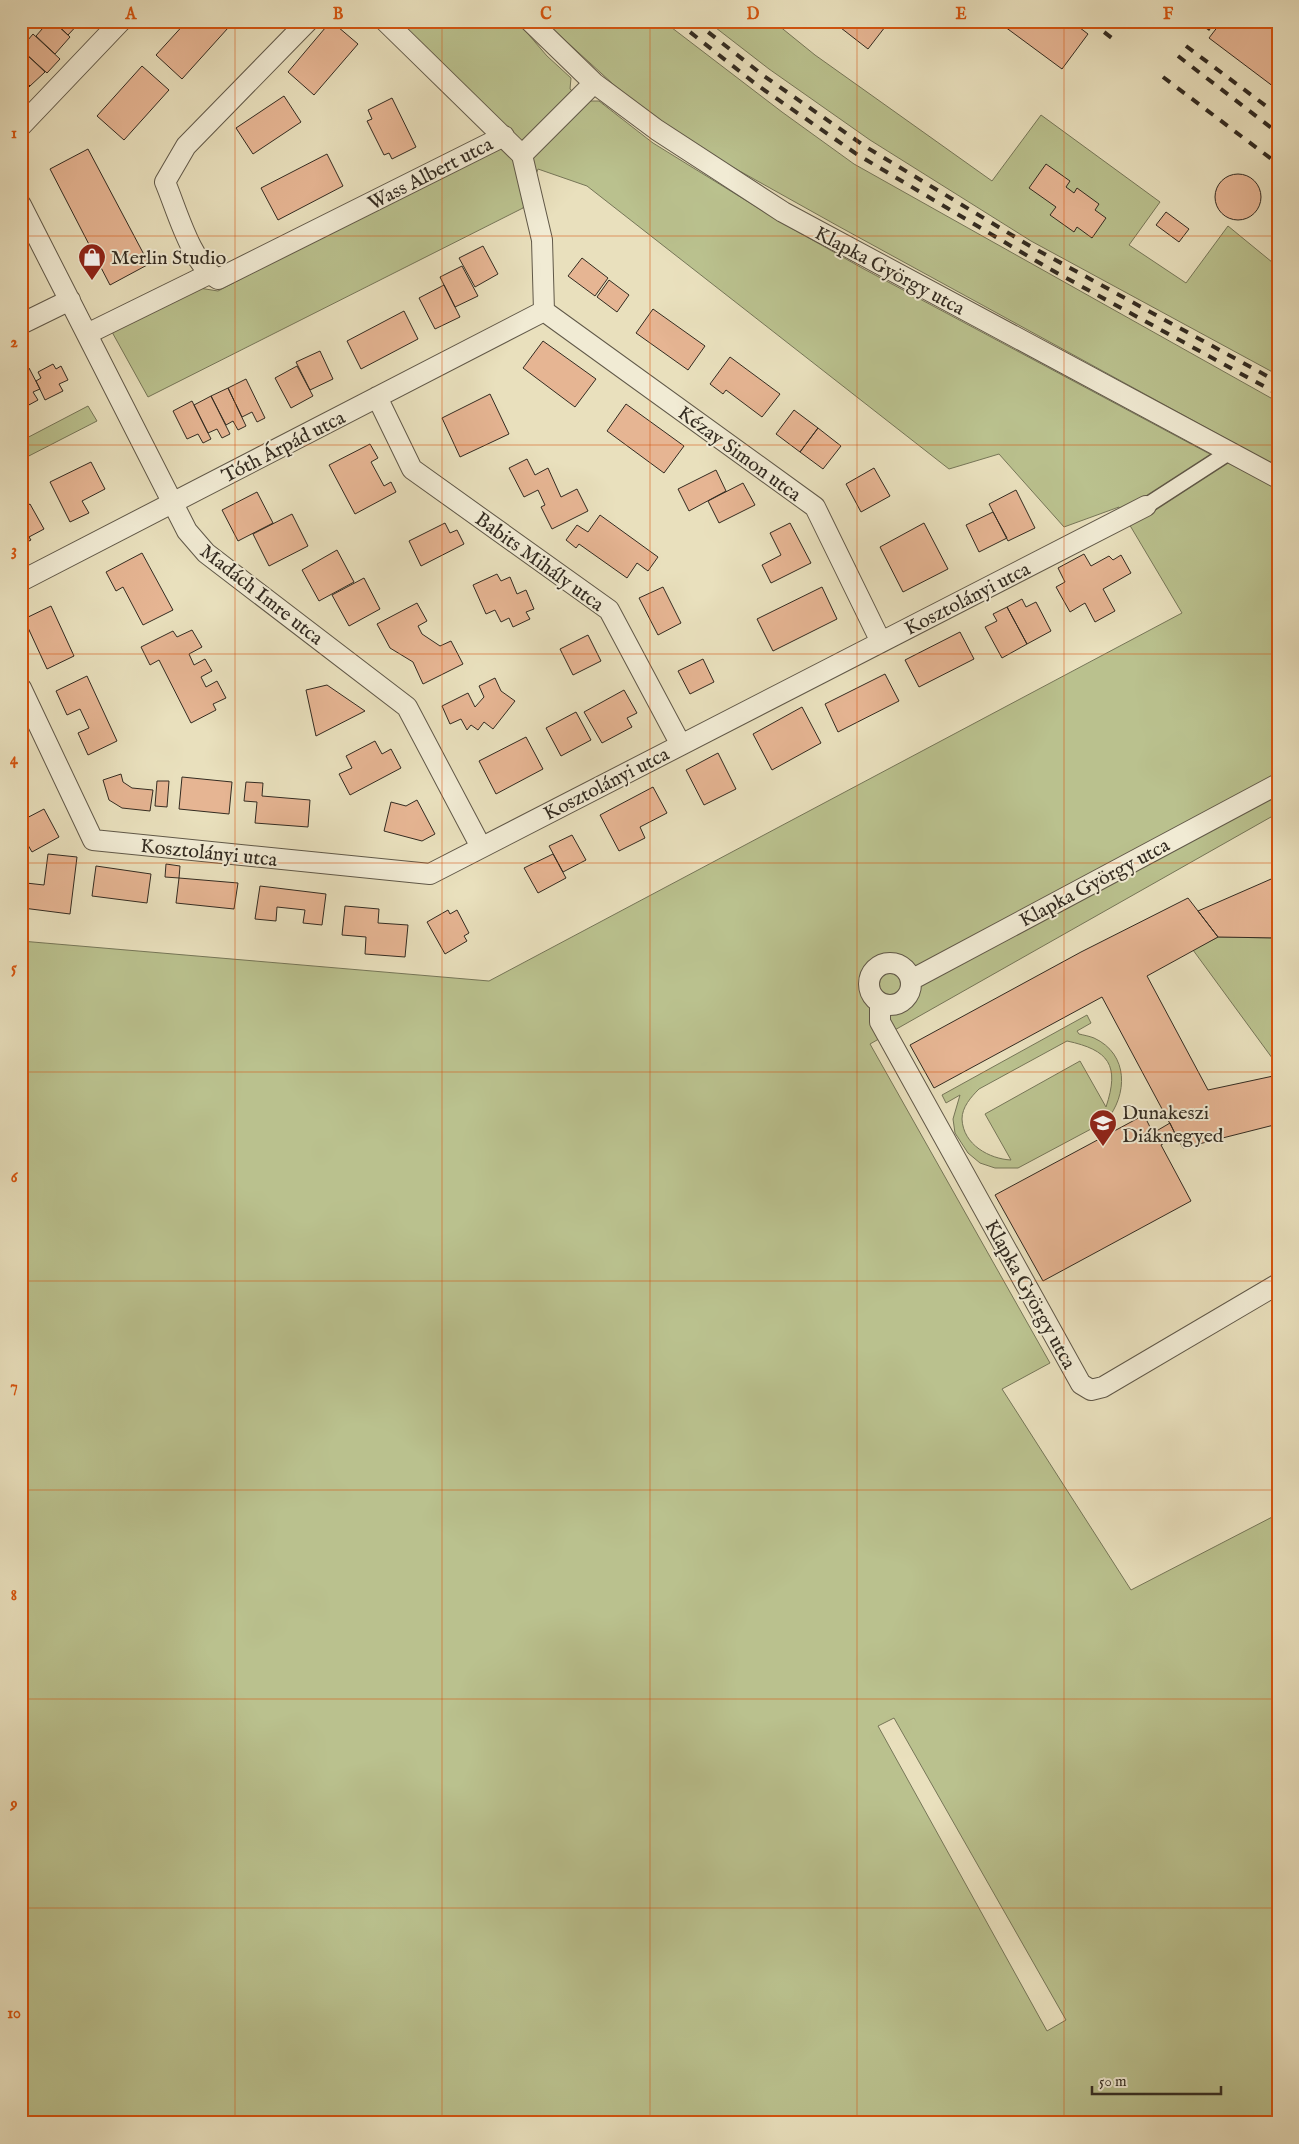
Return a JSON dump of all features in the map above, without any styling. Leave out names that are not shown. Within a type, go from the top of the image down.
[{"type":"street","points":[[21,126],[121,21]]},
{"type":"street","points":[[209,274],[194,252],[166,182],[186,146],[308,21]]},
{"type":"street","name":"Wass Albert utca","points":[[87,334],[209,274],[218,279],[504,136],[385,21]]},
{"type":"street","name":"Klapka György utca","points":[[530,21],[594,83],[657,130],[783,212],[1228,453],[1278,478]]},
{"type":"street","points":[[522,155],[594,83]]},
{"type":"street","points":[[504,136],[522,155],[542,240],[544,311]]},
{"type":"street","name":"Madách Imre utca","points":[[21,205],[187,531],[206,553],[407,707],[481,848]]},
{"type":"street","points":[[21,324],[70,300]]},
{"type":"street","name":"Tóth Árpád utca","points":[[21,582],[544,311]]},
{"type":"street","name":"Kézay Simon utca","points":[[544,311],[814,507],[881,642]]},
{"type":"street","name":"Babits Mihály utca","points":[[377,398],[412,469],[609,610],[681,745]]},
{"type":"street","name":"Kosztolányi utca","points":[[21,688],[94,840],[430,874],[1146,506],[1228,453]]},
{"type":"street","name":"Klapka György utca","points":[[1278,784],[911,980],[903,968],[897,964],[890,963],[877,967],[869,979],[868,986],[874,999],[880,1004],[880,1022],[1081,1384],[1091,1390],[1103,1386],[1278,1284]]},
{"type":"street","points":[[880,1004],[886,1006],[900,1004],[909,993],[911,980]]},
{"type":"green space","points":[[395,21],[517,21],[547,56],[571,78],[570,89],[584,101],[599,101],[653,143],[784,224],[862,268],[1206,452],[1278,488],[1278,813],[870,1044],[1050,1363],[1002,1389],[1131,1590],[1278,1514],[1278,2123],[21,2123],[21,941],[489,981],[1182,613],[1119,507],[1064,527],[999,454],[949,469],[587,186],[538,169],[523,208],[148,397],[112,332],[199,288],[218,291],[514,136]],"holes":[[[894,1718],[1066,2020],[1047,2031],[878,1726]]]},
{"type":"green space","points":[[544,21],[663,21],[782,112],[854,164],[1278,402],[1278,467],[659,126]]},
{"type":"green space","points":[[707,21],[773,21],[815,55],[992,181],[1041,115],[1160,202],[1129,245],[1186,283],[1228,226],[1278,267],[1278,375],[1031,241],[870,140],[769,69]]},
{"type":"green space","points":[[88,406],[97,421],[21,460],[21,441]]},
{"type":"green space","points":[[1218,937],[1278,938],[1278,1066],[1193,950]]},
{"type":"green space","points":[[1087,1015],[1091,1023],[1077,1031],[1079,1034],[1094,1038],[1114,1054],[1119,1064],[1121,1076],[1121,1088],[1118,1099],[1106,1121],[1018,1168],[995,1168],[980,1163],[968,1153],[955,1133],[953,1119],[960,1095],[946,1103],[942,1095]],"holes":[[[1067,1041],[1093,1049],[1108,1062],[1112,1080],[1106,1107],[1080,1061],[985,1114],[1011,1160],[995,1157],[972,1143],[964,1128],[962,1115],[967,1102],[979,1089]]]},
{"type":"building","points":[[49,21],[53,21],[70,37],[55,54],[36,36]]},
{"type":"building","points":[[53,21],[81,21],[68,35]]},
{"type":"building","points":[[187,21],[221,21],[228,28],[182,79],[156,55]]},
{"type":"building","points":[[331,21],[358,44],[314,95],[288,72]]},
{"type":"building","points":[[832,21],[878,21],[885,27],[868,49]]},
{"type":"building","points":[[997,21],[1071,21],[1088,34],[1062,69]]},
{"type":"building","points":[[1222,21],[1278,21],[1278,90],[1209,38]]},
{"type":"building","points":[[33,34],[60,59],[47,73],[25,53],[27,52],[22,47]]},
{"type":"building","points":[[25,53],[45,72],[30,86],[21,78],[21,58]]},
{"type":"building","points":[[142,66],[169,90],[124,140],[97,116]]},
{"type":"building","points":[[21,78],[30,86],[21,95]]},
{"type":"building","points":[[284,96],[301,122],[253,154],[236,128]]},
{"type":"building","points":[[392,98],[416,147],[392,159],[389,153],[384,155],[367,121],[372,119],[368,110]]},
{"type":"building","points":[[88,149],[149,264],[110,285],[50,169]]},
{"type":"building","points":[[327,154],[343,186],[278,220],[261,188]]},
{"type":"building","points":[[1046,164],[1070,181],[1066,187],[1074,193],[1077,188],[1099,204],[1095,210],[1106,218],[1092,238],[1077,227],[1074,232],[1050,215],[1056,207],[1029,188]]},
{"type":"building","points":[[1234,174],[1242,174],[1251,178],[1257,184],[1261,197],[1257,210],[1251,216],[1242,220],[1234,220],[1225,216],[1219,210],[1215,201],[1215,193],[1219,184],[1225,178]]},
{"type":"building","points":[[1166,212],[1189,229],[1179,242],[1156,225]]},
{"type":"building","points":[[483,246],[498,274],[475,287],[459,258]]},
{"type":"building","points":[[582,258],[608,278],[595,296],[568,276]]},
{"type":"building","points":[[462,266],[478,296],[455,307],[440,277]]},
{"type":"building","points":[[609,280],[629,295],[617,312],[597,297]]},
{"type":"building","points":[[444,285],[460,317],[435,329],[419,298]]},
{"type":"building","points":[[653,309],[705,346],[688,370],[636,333]]},
{"type":"building","points":[[404,311],[418,339],[361,369],[347,341]]},
{"type":"building","points":[[543,341],[596,379],[575,407],[523,368]]},
{"type":"building","points":[[320,351],[333,379],[310,390],[296,362]]},
{"type":"building","points":[[730,357],[780,394],[762,417],[726,390],[723,394],[710,384]]},
{"type":"building","points":[[53,364],[56,369],[61,366],[68,380],[59,384],[63,391],[45,400],[36,381],[41,378],[38,372]]},
{"type":"building","points":[[297,366],[313,396],[291,408],[275,378]]},
{"type":"building","points":[[29,368],[40,389],[33,392],[38,400],[27,406],[23,399],[21,399],[21,373]]},
{"type":"building","points":[[246,379],[265,418],[257,422],[252,412],[242,417],[228,388]]},
{"type":"building","points":[[228,388],[246,426],[238,430],[233,421],[226,425],[211,396]]},
{"type":"building","points":[[490,394],[509,434],[460,457],[442,418]]},
{"type":"building","points":[[211,396],[230,434],[222,438],[217,429],[208,433],[194,405]]},
{"type":"building","points":[[192,401],[211,439],[203,443],[198,434],[187,439],[173,411]]},
{"type":"building","points":[[626,404],[684,446],[664,473],[607,431]]},
{"type":"building","points":[[794,410],[818,428],[800,452],[776,434]]},
{"type":"building","points":[[818,428],[841,446],[823,469],[800,452]]},
{"type":"building","points":[[370,444],[378,458],[371,462],[384,486],[391,482],[396,492],[355,514],[329,465]]},
{"type":"building","points":[[527,459],[535,475],[548,468],[561,497],[577,489],[588,511],[552,529],[541,507],[545,505],[538,490],[524,497],[509,468]]},
{"type":"building","points":[[91,462],[105,489],[82,501],[89,513],[70,522],[50,482]]},
{"type":"building","points":[[874,468],[890,496],[861,512],[846,484]]},
{"type":"building","points":[[716,470],[726,491],[689,511],[678,489]]},
{"type":"building","points":[[743,483],[755,505],[719,523],[708,501]]},
{"type":"building","points":[[1016,490],[1035,528],[1008,541],[989,504]]},
{"type":"building","points":[[257,492],[273,523],[238,541],[222,510]]},
{"type":"building","points":[[30,504],[44,529],[29,537],[31,540],[21,545],[21,509]]},
{"type":"building","points":[[993,512],[1007,538],[979,552],[966,525]]},
{"type":"building","points":[[292,514],[308,546],[269,566],[253,534]]},
{"type":"building","points":[[600,515],[658,557],[648,571],[637,563],[627,578],[579,544],[576,548],[566,540],[577,525],[588,532]]},
{"type":"building","points":[[445,523],[450,533],[457,530],[464,544],[421,566],[409,541]]},
{"type":"building","points":[[790,523],[811,563],[771,583],[762,565],[781,555],[770,533]]},
{"type":"building","points":[[924,523],[948,569],[903,592],[880,547]]},
{"type":"building","points":[[337,550],[354,582],[319,601],[302,570]]},
{"type":"building","points":[[142,553],[173,610],[143,625],[123,587],[116,591],[106,572]]},
{"type":"building","points":[[1084,554],[1091,566],[1109,556],[1113,560],[1121,555],[1131,573],[1103,589],[1115,611],[1095,622],[1085,603],[1070,612],[1056,587],[1065,582],[1058,568]]},
{"type":"building","points":[[497,574],[501,581],[510,577],[517,594],[526,590],[534,609],[526,612],[530,619],[513,627],[509,618],[501,622],[495,610],[486,614],[473,585]]},
{"type":"building","points":[[364,578],[380,609],[349,626],[332,595]]},
{"type":"building","points":[[663,587],[681,623],[658,635],[639,598]]},
{"type":"building","points":[[822,587],[837,619],[773,651],[757,619]]},
{"type":"building","points":[[1022,599],[1026,607],[1036,602],[1051,631],[1027,644],[1007,607]]},
{"type":"building","points":[[417,603],[427,621],[418,626],[422,634],[440,646],[451,641],[463,664],[423,684],[413,662],[390,648],[377,624]]},
{"type":"building","points":[[51,606],[74,656],[47,669],[24,619]]},
{"type":"building","points":[[1007,607],[1027,644],[1002,658],[985,627],[997,621],[993,614]]},
{"type":"building","points":[[192,630],[202,647],[189,654],[194,665],[205,659],[212,671],[201,677],[206,687],[217,681],[226,698],[213,704],[216,710],[191,723],[159,660],[150,665],[141,647],[173,631],[177,637]]},
{"type":"building","points":[[960,632],[974,659],[919,687],[905,660]]},
{"type":"building","points":[[588,635],[601,661],[573,675],[560,649]]},
{"type":"building","points":[[703,659],[714,682],[690,694],[678,671]]},
{"type":"building","points":[[885,674],[899,701],[838,732],[825,704]]},
{"type":"building","points":[[87,676],[117,741],[88,755],[78,733],[89,728],[80,709],[67,715],[56,691]]},
{"type":"building","points":[[495,678],[501,691],[515,701],[493,729],[484,722],[478,730],[471,725],[467,730],[461,719],[450,724],[442,706],[468,693],[475,707],[484,697],[479,686]]},
{"type":"building","points":[[327,685],[365,711],[316,736],[306,690]]},
{"type":"building","points":[[624,690],[637,713],[627,718],[632,727],[602,743],[584,712]]},
{"type":"building","points":[[802,707],[821,743],[772,770],[753,734]]},
{"type":"building","points":[[576,712],[591,740],[561,756],[546,728]]},
{"type":"building","points":[[526,737],[543,769],[496,794],[479,761]]},
{"type":"building","points":[[375,741],[382,754],[391,749],[401,768],[350,795],[339,774],[352,768],[346,756]]},
{"type":"building","points":[[718,753],[736,789],[704,805],[686,770]]},
{"type":"building","points":[[21,761],[28,775],[21,778]]},
{"type":"building","points":[[121,774],[123,782],[132,788],[153,790],[150,811],[122,808],[109,800],[103,780]]},
{"type":"building","points":[[182,777],[232,782],[229,814],[179,809]]},
{"type":"building","points":[[157,781],[169,781],[167,807],[155,806]]},
{"type":"building","points":[[246,782],[263,783],[262,796],[310,800],[308,827],[255,823],[257,802],[244,801]]},
{"type":"building","points":[[653,787],[667,813],[640,827],[645,838],[619,851],[600,815]]},
{"type":"building","points":[[417,800],[435,834],[422,841],[384,831],[391,802],[406,806]]},
{"type":"building","points":[[44,809],[59,837],[32,852],[21,833],[21,821]]},
{"type":"building","points":[[572,835],[586,860],[563,872],[549,846]]},
{"type":"building","points":[[48,854],[77,857],[70,914],[23,908],[26,883],[44,885]]},
{"type":"building","points":[[553,854],[566,878],[538,893],[524,868]]},
{"type":"building","points":[[166,864],[180,866],[179,878],[165,877]]},
{"type":"building","points":[[96,866],[151,874],[147,903],[92,896]]},
{"type":"building","points":[[1278,876],[1278,938],[1218,937],[1198,911]]},
{"type":"building","points":[[179,878],[238,883],[234,909],[176,903]]},
{"type":"building","points":[[260,886],[326,894],[322,925],[303,923],[305,910],[277,907],[276,921],[255,919]]},
{"type":"building","points":[[1188,898],[1218,937],[1147,976],[1208,1090],[1278,1075],[1278,1124],[1183,1148],[1102,997],[934,1088],[910,1045],[1081,952]]},
{"type":"building","points":[[345,906],[379,909],[378,923],[408,925],[405,957],[365,954],[366,937],[342,935]]},
{"type":"building","points":[[448,910],[450,914],[457,910],[469,933],[464,936],[467,941],[445,954],[427,922]]},
{"type":"building","points":[[1144,1115],[1153,1133],[1170,1123],[1176,1136],[1161,1145],[1191,1201],[1043,1281],[995,1195]]},
{"type":"railway","points":[[676,21],[757,85],[858,155],[1048,268],[1278,394]]},
{"type":"railway","points":[[694,21],[764,76],[866,147],[1030,246],[1278,382]]},
{"type":"railway","points":[[1090,21],[1113,39]]},
{"type":"railway","points":[[1203,24],[1214,32]]},
{"type":"railway","points":[[1186,46],[1278,115]]},
{"type":"railway","points":[[1178,56],[1278,133]]},
{"type":"railway","points":[[1163,77],[1278,164]]},
{"type":"place","name":"Merlin Studio","points":[[92,281]]},
{"type":"place","name":"Dunakeszi Diáknegyed","points":[[1103,1147]]}]
